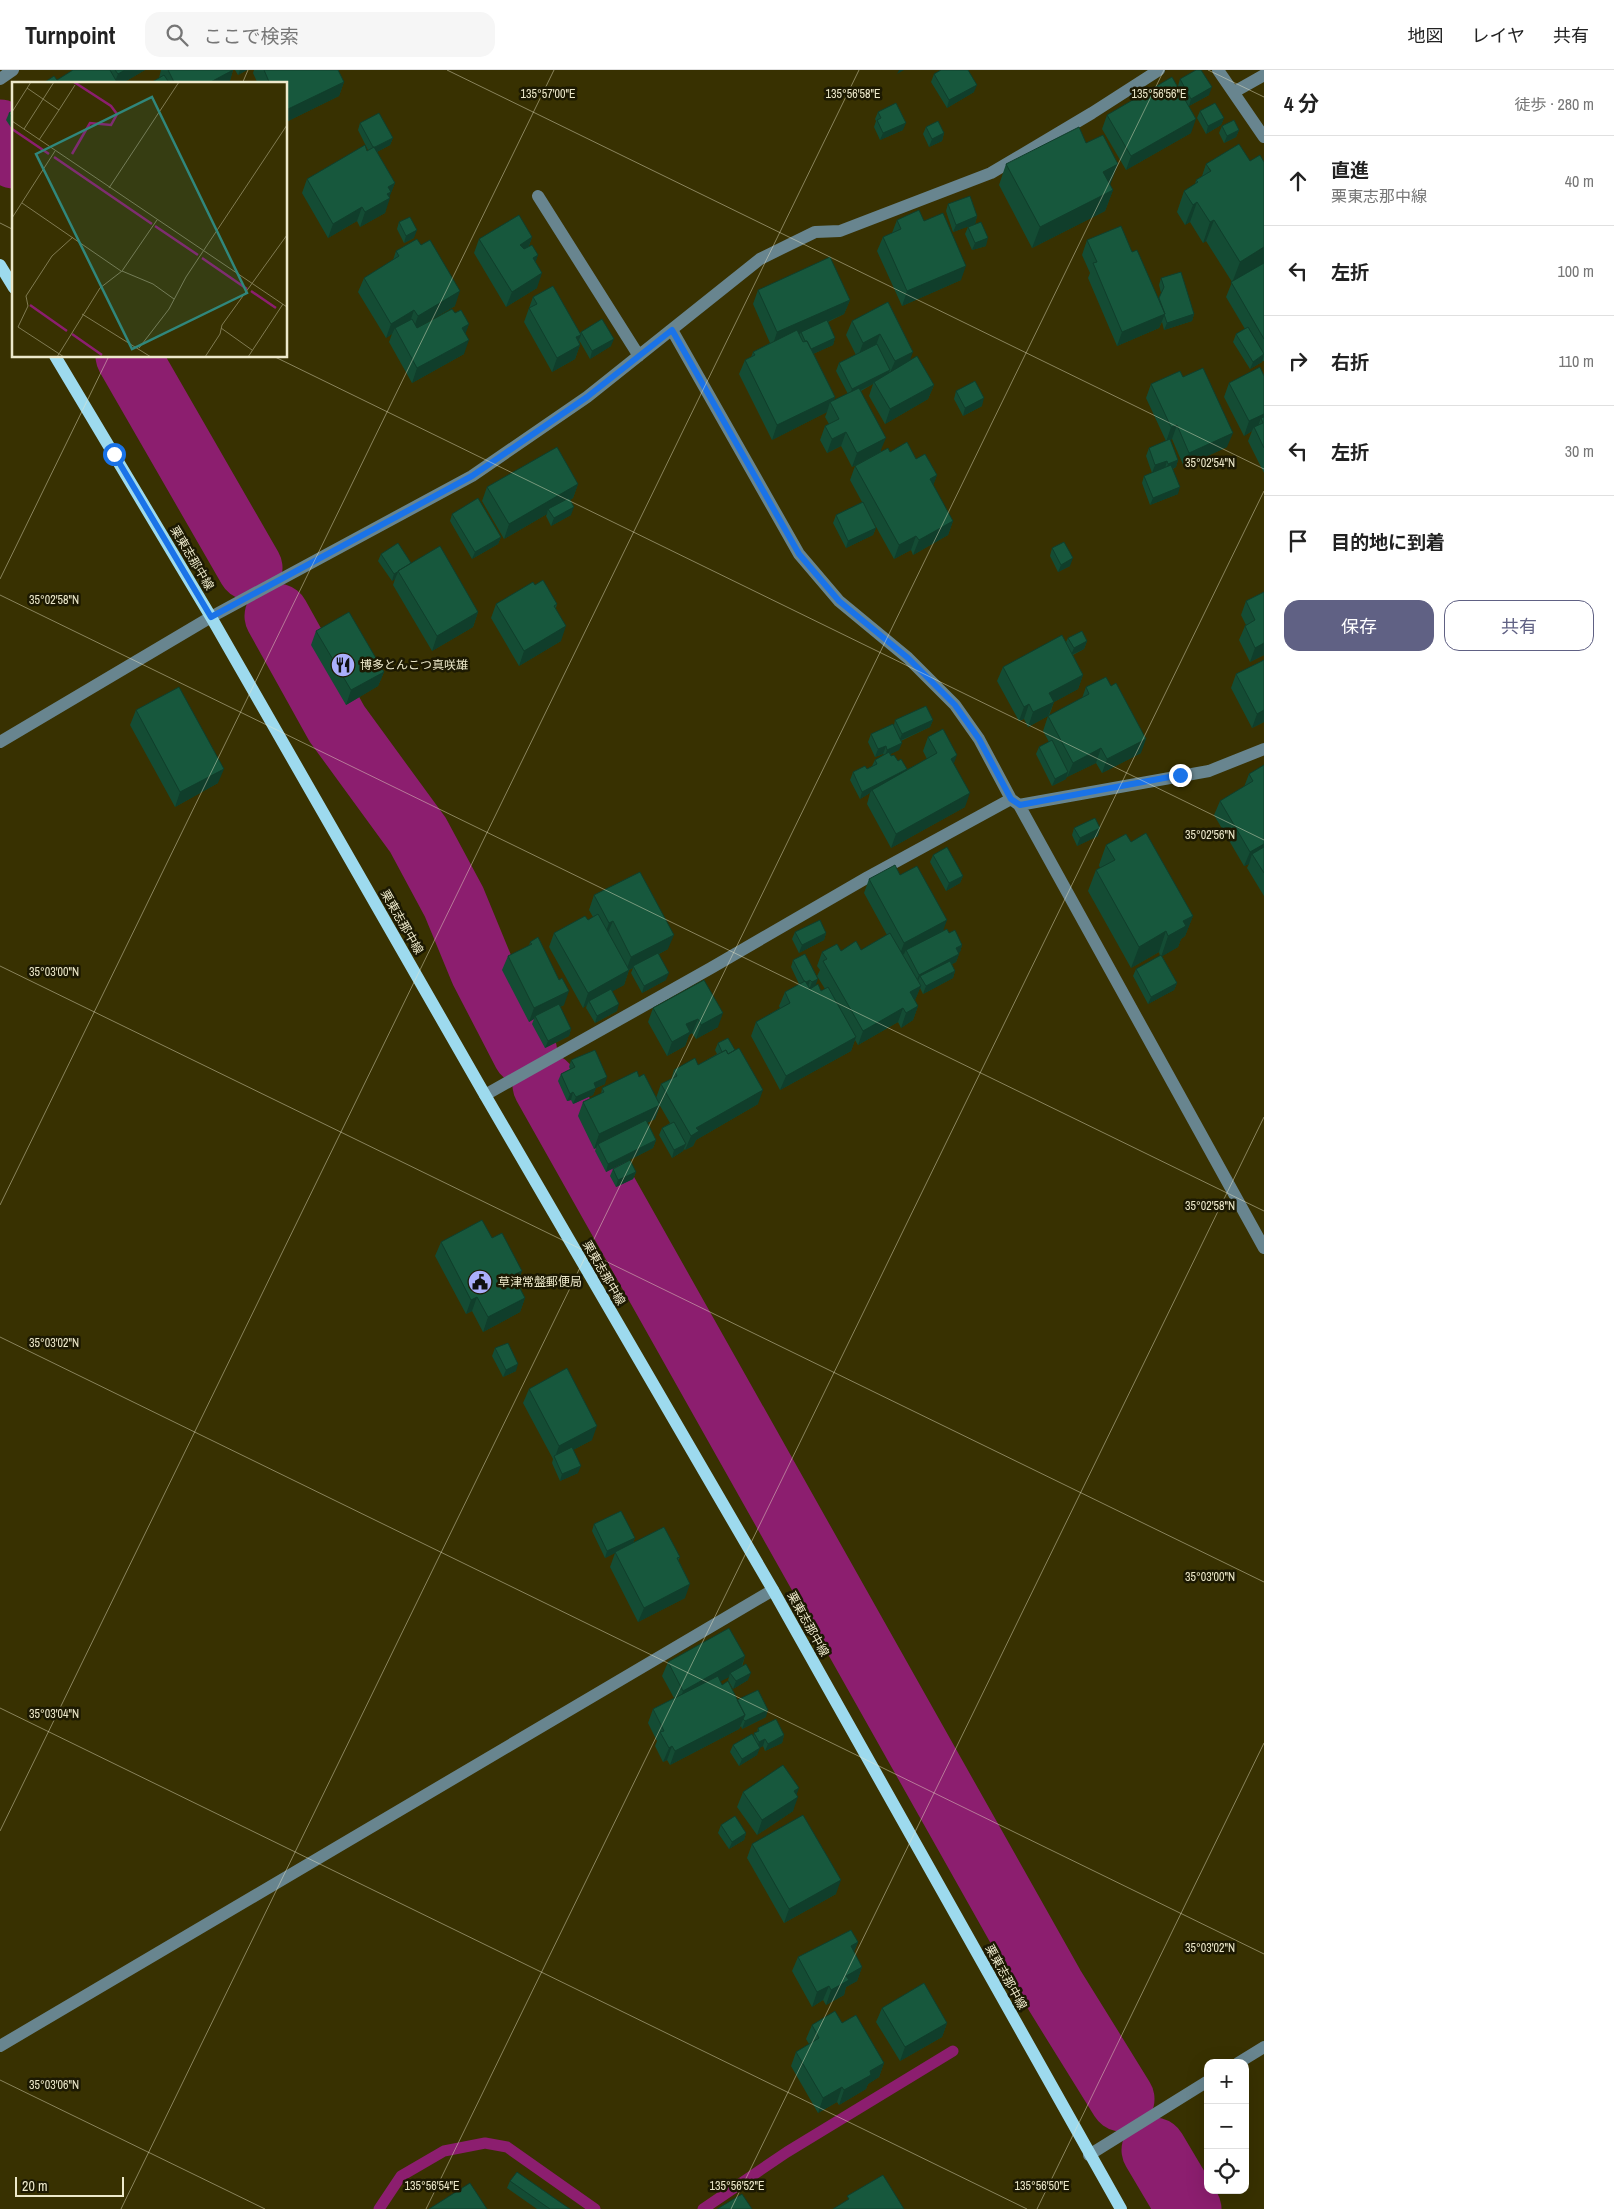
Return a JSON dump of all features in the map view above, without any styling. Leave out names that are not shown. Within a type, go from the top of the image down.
[{"type":"main road","points":[[0,265],[12,285]]},
{"type":"main road","name":"栗東志那中線","points":[[56,358],[211,617],[485,1095],[773,1590],[1121,2209]]},
{"type":"street","points":[[0,79],[13,70]]},
{"type":"street","points":[[0,742],[211,617],[472,476],[587,397],[760,259],[815,232],[840,231],[991,173],[1092,113],[1159,70]]},
{"type":"street","points":[[1218,70],[1264,137]]},
{"type":"street","points":[[1234,92],[1264,75]]},
{"type":"street","points":[[538,196],[639,356]]},
{"type":"street","points":[[672,330],[799,554],[839,601],[908,658],[955,705],[979,739],[1264,1248]]},
{"type":"street","points":[[485,1095],[703,973],[868,877],[1015,802],[1209,771],[1264,749]]},
{"type":"street","points":[[0,2046],[773,1590]]},
{"type":"street","points":[[1244,2059],[1264,2046]]},
{"type":"street","points":[[1089,2155],[1204,2083]]},
{"type":"building","points":[[73,70],[110,70],[117,82],[45,82],[54,76],[57,80]]},
{"type":"building","points":[[115,70],[125,70],[118,74]]},
{"type":"building","points":[[168,70],[233,70],[211,82],[174,82]]},
{"type":"building","points":[[264,70],[338,70],[344,82],[288,109],[288,82],[269,82]]},
{"type":"building","points":[[941,70],[968,70],[977,85],[949,100],[934,74]]},
{"type":"building","points":[[1196,70],[1201,70],[1212,87],[1191,99],[1180,79]]},
{"type":"building","points":[[164,75],[169,82],[152,82]]},
{"type":"building","points":[[1172,77],[1196,119],[1131,156],[1107,115]]},
{"type":"building","points":[[896,103],[906,123],[883,133],[877,120],[881,118],[878,112]]},
{"type":"building","points":[[1215,103],[1224,118],[1208,126],[1200,111]]},
{"type":"building","points":[[379,113],[393,138],[373,147],[360,123]]},
{"type":"building","points":[[1234,120],[1239,130],[1227,136],[1222,126]]},
{"type":"building","points":[[938,121],[944,133],[932,139],[926,127]]},
{"type":"building","points":[[1079,127],[1086,143],[1103,135],[1118,164],[1103,172],[1113,190],[1040,227],[1006,164]]},
{"type":"building","points":[[1239,144],[1250,161],[1260,155],[1264,162],[1264,247],[1240,262],[1214,220],[1210,222],[1197,202],[1193,205],[1184,191],[1198,182],[1196,180],[1211,171],[1206,164]]},
{"type":"building","points":[[365,145],[367,151],[374,147],[395,183],[388,187],[391,192],[387,194],[390,198],[365,212],[362,207],[333,224],[307,179]]},
{"type":"building","points":[[970,196],[977,216],[956,225],[948,204]]},
{"type":"building","points":[[919,210],[924,221],[943,213],[966,266],[907,291],[883,237],[901,229],[897,220]]},
{"type":"building","points":[[519,215],[532,237],[520,245],[524,249],[532,245],[538,255],[533,258],[542,273],[512,292],[479,239]]},
{"type":"building","points":[[410,217],[417,230],[406,236],[399,222]]},
{"type":"building","points":[[981,222],[988,238],[975,243],[968,227]]},
{"type":"building","points":[[1121,226],[1132,252],[1137,250],[1165,314],[1122,332],[1093,263],[1097,262],[1087,240]]},
{"type":"building","points":[[417,239],[421,245],[430,240],[460,291],[418,316],[414,310],[391,324],[364,278],[399,256],[396,251]]},
{"type":"building","points":[[830,257],[850,300],[777,332],[758,290]]},
{"type":"building","points":[[1264,263],[1264,339],[1231,282]]},
{"type":"building","points":[[1181,272],[1194,314],[1167,323],[1159,298],[1164,287],[1161,278]]},
{"type":"building","points":[[553,286],[581,335],[576,337],[580,345],[557,358],[529,308],[537,304],[533,297]]},
{"type":"building","points":[[888,302],[913,352],[895,361],[880,334],[863,343],[852,321]]},
{"type":"building","points":[[452,309],[455,313],[461,310],[469,324],[462,328],[469,340],[417,368],[395,328],[412,319],[417,328]]},
{"type":"building","points":[[602,319],[614,339],[592,351],[581,332]]},
{"type":"building","points":[[827,320],[835,338],[811,349],[801,332]]},
{"type":"building","points":[[1248,327],[1264,354],[1253,362],[1236,334]]},
{"type":"building","points":[[797,330],[803,342],[807,341],[835,397],[777,425],[745,360],[755,355],[753,352]]},
{"type":"building","points":[[877,344],[890,370],[852,389],[839,363]]},
{"type":"building","points":[[917,356],[934,385],[890,409],[874,382]]},
{"type":"building","points":[[1260,367],[1264,376],[1264,414],[1249,421],[1229,383]]},
{"type":"building","points":[[1203,368],[1233,433],[1189,453],[1177,425],[1171,427],[1151,384],[1180,371],[1183,377]]},
{"type":"building","points":[[975,381],[984,398],[965,408],[956,391]]},
{"type":"building","points":[[859,388],[886,438],[857,453],[846,432],[832,439],[825,426],[839,419],[830,402]]},
{"type":"building","points":[[1264,417],[1264,448],[1254,427],[1263,423],[1261,418]]},
{"type":"building","points":[[1170,439],[1178,460],[1168,464],[1167,461],[1155,465],[1149,448]]},
{"type":"building","points":[[907,442],[916,459],[925,454],[937,475],[930,479],[953,521],[919,540],[916,536],[899,545],[855,466],[888,448],[890,452]]},
{"type":"building","points":[[557,447],[578,484],[509,524],[487,487]]},
{"type":"building","points":[[1171,465],[1180,487],[1153,498],[1144,476]]},
{"type":"building","points":[[478,498],[501,537],[475,552],[452,514]]},
{"type":"building","points":[[569,498],[574,507],[554,518],[548,509]]},
{"type":"building","points":[[863,502],[876,528],[848,541],[836,515]]},
{"type":"building","points":[[1064,542],[1073,558],[1061,565],[1052,548]]},
{"type":"building","points":[[398,543],[411,563],[394,574],[381,554]]},
{"type":"building","points":[[440,546],[478,612],[437,636],[398,571]]},
{"type":"building","points":[[543,580],[557,604],[554,606],[566,626],[524,651],[496,604],[533,582],[535,585]]},
{"type":"building","points":[[1264,592],[1264,643],[1255,648],[1245,626],[1255,620],[1246,601]]},
{"type":"building","points":[[349,612],[384,672],[351,690],[316,631]]},
{"type":"building","points":[[1082,631],[1087,641],[1074,648],[1068,638]]},
{"type":"building","points":[[1062,635],[1083,675],[1049,693],[1054,702],[1033,712],[1029,704],[1024,707],[1003,667]]},
{"type":"building","points":[[1264,660],[1264,710],[1257,714],[1236,674]]},
{"type":"building","points":[[1106,677],[1111,686],[1116,683],[1146,739],[1107,759],[1101,748],[1073,763],[1048,716],[1089,694],[1086,687]]},
{"type":"building","points":[[179,687],[224,769],[180,792],[136,710]]},
{"type":"building","points":[[926,706],[933,720],[902,734],[895,720]]},
{"type":"building","points":[[893,724],[902,743],[887,750],[886,746],[878,749],[871,734]]},
{"type":"building","points":[[943,729],[957,755],[951,759],[970,793],[896,834],[872,790],[937,753],[928,737]]},
{"type":"building","points":[[1052,740],[1068,772],[1055,779],[1039,747]]},
{"type":"building","points":[[889,752],[898,761],[901,759],[907,769],[862,792],[853,772],[865,766],[867,769],[877,764],[875,760]]},
{"type":"building","points":[[1264,765],[1264,844],[1250,852],[1220,801],[1253,781],[1249,774]]},
{"type":"building","points":[[1095,818],[1100,828],[1080,838],[1074,828]]},
{"type":"building","points":[[1146,833],[1193,916],[1183,921],[1186,926],[1168,936],[1166,931],[1139,947],[1096,870],[1115,860],[1106,845],[1126,834],[1131,842]]},
{"type":"building","points":[[947,847],[963,876],[949,883],[933,855]]},
{"type":"building","points":[[1264,847],[1264,873],[1252,854]]},
{"type":"building","points":[[895,865],[900,875],[917,866],[947,920],[904,943],[869,879]]},
{"type":"building","points":[[640,872],[674,935],[631,957],[613,921],[609,923],[594,895]]},
{"type":"building","points":[[598,914],[629,970],[588,993],[554,933],[585,916],[588,920]]},
{"type":"building","points":[[820,920],[826,933],[802,945],[795,932]]},
{"type":"building","points":[[947,929],[949,933],[955,930],[962,945],[956,948],[959,954],[919,975],[906,950]]},
{"type":"building","points":[[890,933],[921,986],[910,992],[918,1006],[906,1013],[903,1008],[863,1031],[823,961],[827,959],[822,952],[837,944],[841,951],[856,941],[861,950]]},
{"type":"building","points":[[538,937],[559,980],[562,978],[569,991],[534,1008],[508,956],[532,944],[530,942]]},
{"type":"building","points":[[658,953],[669,973],[644,986],[633,966]]},
{"type":"building","points":[[805,954],[818,979],[812,982],[810,980],[804,981],[793,960]]},
{"type":"building","points":[[1161,955],[1177,983],[1151,997],[1136,969]]},
{"type":"building","points":[[950,961],[955,971],[926,986],[920,976]]},
{"type":"building","points":[[704,980],[723,1013],[701,1025],[698,1019],[686,1024],[690,1032],[672,1042],[653,1008]]},
{"type":"building","points":[[805,981],[810,989],[818,984],[821,991],[828,987],[856,1037],[786,1076],[756,1022],[790,1003],[785,992]]},
{"type":"building","points":[[611,989],[619,1004],[597,1016],[589,1001]]},
{"type":"building","points":[[559,1004],[571,1029],[548,1041],[535,1016]]},
{"type":"building","points":[[728,1038],[735,1050],[728,1054],[726,1050],[722,1052],[718,1043]]},
{"type":"building","points":[[739,1048],[763,1090],[696,1128],[699,1131],[691,1136],[661,1084],[677,1076],[674,1070],[695,1058],[698,1065],[726,1050],[728,1054]]},
{"type":"building","points":[[595,1050],[607,1077],[594,1083],[596,1088],[576,1097],[573,1092],[570,1094],[561,1074],[575,1067],[571,1060]]},
{"type":"building","points":[[637,1071],[639,1077],[644,1074],[660,1105],[599,1134],[583,1102],[604,1092],[602,1088]]},
{"type":"building","points":[[646,1120],[656,1140],[608,1164],[598,1144]]},
{"type":"building","points":[[674,1122],[686,1144],[674,1150],[662,1128]]},
{"type":"building","points":[[630,1160],[636,1172],[618,1180],[613,1169]]},
{"type":"building","points":[[482,1220],[492,1238],[502,1233],[522,1271],[513,1275],[525,1298],[488,1317],[477,1297],[471,1300],[441,1242]]},
{"type":"building","points":[[508,1343],[518,1364],[506,1370],[495,1348]]},
{"type":"building","points":[[567,1368],[597,1426],[559,1446],[529,1389]]},
{"type":"building","points":[[572,1447],[581,1466],[562,1474],[554,1456]]},
{"type":"building","points":[[621,1511],[635,1538],[607,1551],[594,1524]]},
{"type":"building","points":[[664,1527],[680,1557],[677,1558],[690,1584],[644,1608],[615,1552]]},
{"type":"building","points":[[729,1628],[745,1656],[683,1691],[668,1662]]},
{"type":"building","points":[[746,1664],[751,1673],[736,1681],[730,1673]]},
{"type":"building","points":[[718,1676],[722,1685],[728,1681],[745,1715],[675,1751],[672,1746],[669,1748],[660,1732],[664,1731],[653,1709]]},
{"type":"building","points":[[758,1690],[768,1710],[745,1721],[743,1719],[745,1715],[737,1700]]},
{"type":"building","points":[[776,1719],[784,1735],[768,1744],[765,1739],[759,1742],[754,1733],[759,1731],[758,1728]]},
{"type":"building","points":[[752,1734],[760,1748],[742,1759],[733,1745]]},
{"type":"building","points":[[783,1765],[799,1788],[794,1791],[798,1797],[762,1820],[743,1792]]},
{"type":"building","points":[[803,1815],[841,1880],[789,1909],[752,1844]]},
{"type":"building","points":[[735,1816],[746,1833],[732,1842],[721,1825]]},
{"type":"building","points":[[851,1930],[858,1942],[851,1946],[862,1967],[846,1976],[849,1980],[831,1990],[829,1986],[817,1992],[798,1957]]},
{"type":"building","points":[[924,1983],[947,2023],[905,2047],[882,2008]]},
{"type":"building","points":[[835,2011],[842,2023],[856,2015],[884,2063],[870,2071],[871,2075],[844,2090],[842,2087],[823,2098],[796,2052],[819,2038],[812,2025]]},
{"type":"building","points":[[517,2172],[570,2209],[550,2209],[510,2181]]},
{"type":"building","points":[[883,2175],[904,2209],[833,2209],[849,2199],[847,2196]]},
{"type":"building","points":[[470,2183],[487,2209],[429,2209]]},
{"type":"building","points":[[742,2194],[752,2209],[717,2209]]},
{"type":"waterway","points":[[0,132],[12,153]]},
{"type":"waterway","points":[[129,358],[250,568]]},
{"type":"waterway","points":[[277,616],[337,724],[418,835],[454,902],[482,970],[525,1053]]},
{"type":"waterway","points":[[545,1085],[1052,1986],[1122,2099]]},
{"type":"waterway","points":[[703,2209],[787,2152],[953,2051]]},
{"type":"waterway","points":[[379,2209],[401,2176],[444,2151],[485,2143],[507,2147],[595,2209]]},
{"type":"waterway","points":[[1154,2150],[1189,2209]]},
{"type":"place","name":"博多とんこつ真咲雄","points":[[343,665]]},
{"type":"place","name":"草津常盤郵便局","points":[[480,1282]]},
{"type":"route","points":[[114,454],[211,617],[472,476],[587,397],[672,330],[799,554],[839,601],[908,658],[955,705],[979,739],[1011,799],[1020,805],[1180,775]]}]
